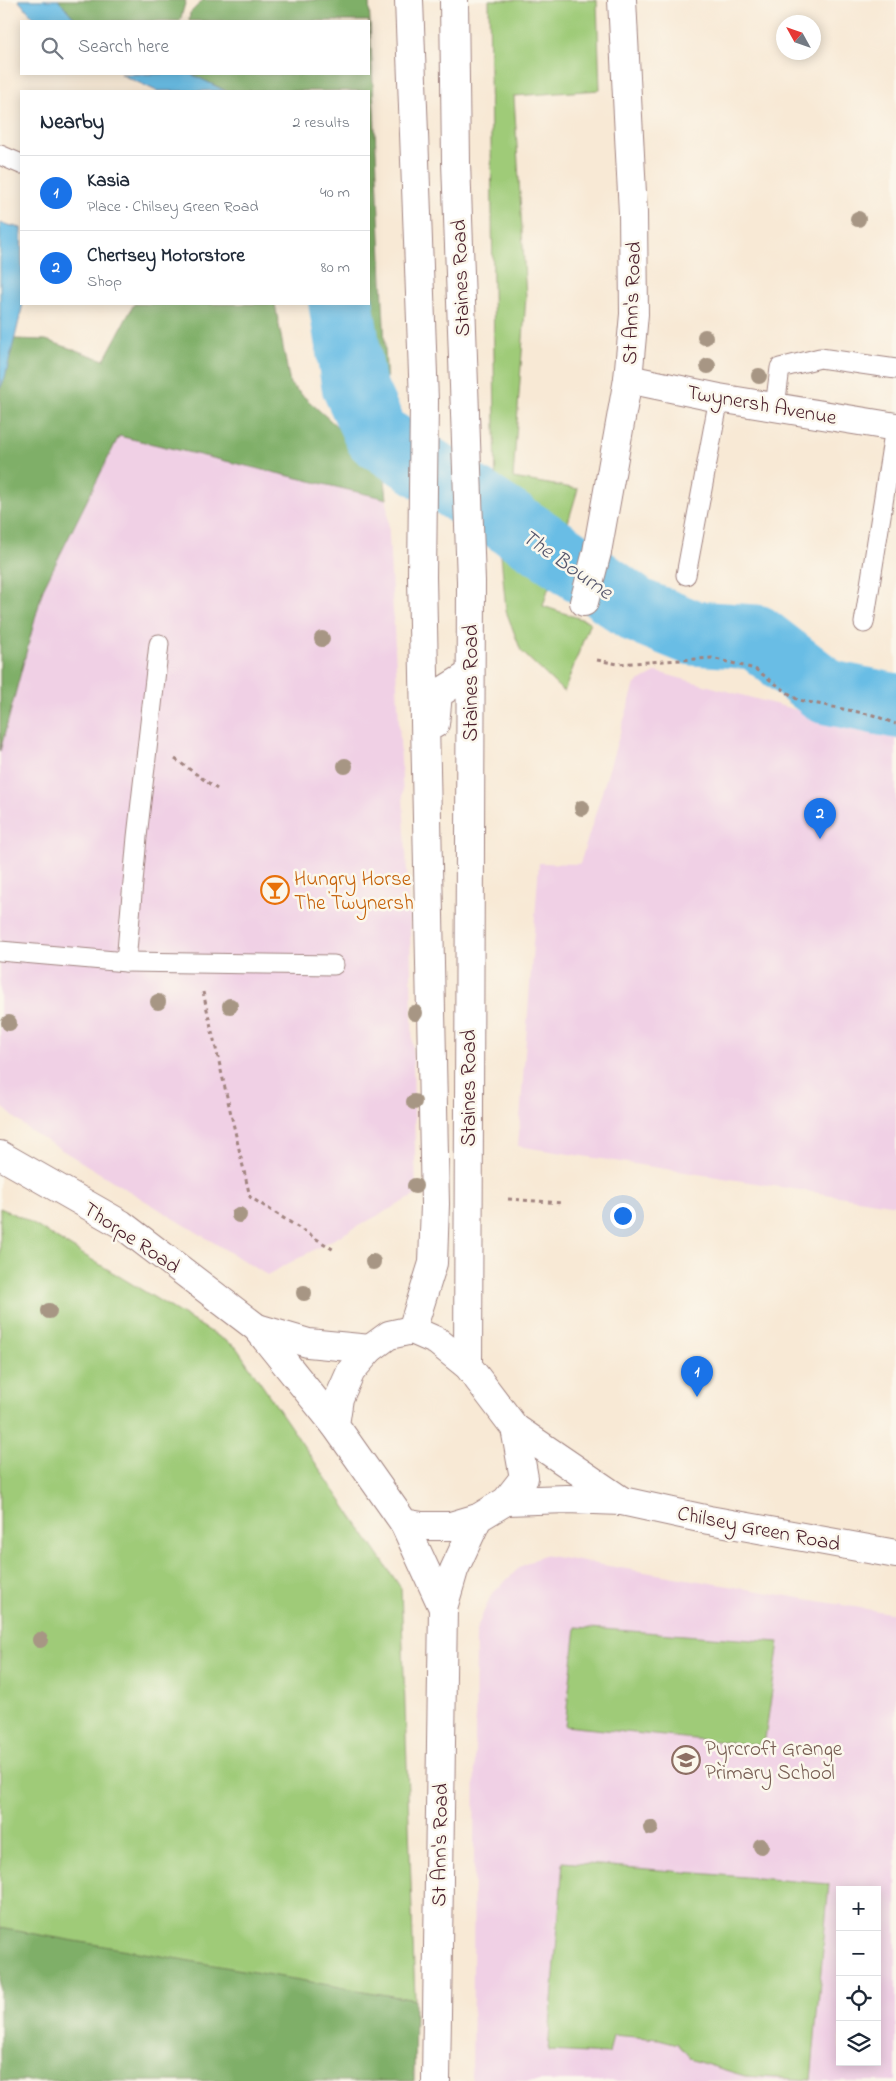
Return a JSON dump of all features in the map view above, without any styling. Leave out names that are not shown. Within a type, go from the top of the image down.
[{"type":"main road","name":"Staines Road","points":[[409,0],[424,401],[422,577],[435,1204],[433,1263],[412,1330]]},
{"type":"main road","name":"Staines Road","points":[[454,0],[456,172],[471,581],[468,1366]]},
{"type":"main road","name":"St Ann's Road","points":[[584,602],[596,552],[628,379],[634,314],[633,213],[622,0]]},
{"type":"main road","name":"Twynersh Avenue","points":[[628,379],[719,398],[896,427]]},
{"type":"main road","points":[[427,803],[438,694],[470,674]]},
{"type":"main road","name":"Thorpe Road","points":[[0,1156],[121,1224],[257,1328],[335,1425],[404,1522]]},
{"type":"main road","name":"Thorpe Road","points":[[257,1328],[308,1343],[370,1349]]},
{"type":"main road","points":[[335,1425],[339,1398],[351,1371],[370,1349],[390,1335],[412,1330],[437,1341],[468,1366],[515,1428],[524,1478],[506,1501],[478,1518],[451,1526],[422,1526],[404,1522]]},
{"type":"main road","name":"Chilsey Green Road","points":[[515,1428],[622,1501]]},
{"type":"main road","name":"Chilsey Green Road","points":[[506,1501],[567,1499],[622,1501],[709,1520],[896,1554]]},
{"type":"main road","name":"St Ann's Road","points":[[436,2081],[443,1608],[454,1570],[478,1518]]},
{"type":"main road","name":"St Ann's Road","points":[[404,1522],[443,1608]]},
{"type":"lane","points":[[0,156],[20,164]]},
{"type":"lane","points":[[776,407],[780,368],[820,358],[896,369]]},
{"type":"lane","points":[[686,575],[719,398]]},
{"type":"lane","points":[[864,623],[896,427]]},
{"type":"lane","points":[[126,962],[159,644]]},
{"type":"lane","points":[[0,951],[126,962],[334,965]]},
{"type":"path","points":[[597,660],[618,664],[712,658],[755,669],[798,700],[873,715],[896,724]]},
{"type":"path","points":[[148,744],[175,759],[217,789]]},
{"type":"path","points":[[196,964],[250,1197],[334,1250]]},
{"type":"path","points":[[508,1198],[563,1203]]},
{"type":"shaded area","points":[[119,436],[387,499],[410,927],[416,1195],[267,1275],[29,1130],[0,1105],[0,751],[43,589]]},
{"type":"shaded area","points":[[657,672],[896,737],[896,1205],[518,1146],[539,863],[580,864],[635,684]]},
{"type":"shaded area","name":"Pyrcroft Grange Primary School","points":[[543,1555],[896,1614],[896,2081],[472,2081],[476,1630],[491,1595],[520,1567]]},
{"type":"green space","points":[[58,0],[186,0],[180,20],[76,20]]},
{"type":"green space","points":[[203,0],[369,0],[370,20],[189,20],[190,13]]},
{"type":"green space","points":[[489,0],[597,0],[600,90],[514,96],[526,297],[513,478],[578,489],[543,606],[590,622],[564,692],[521,651],[506,611],[496,499]]},
{"type":"green space","points":[[370,22],[387,390],[374,352],[363,305],[370,305],[370,90],[224,90],[193,75],[370,75]]},
{"type":"green space","points":[[133,305],[275,305],[290,384],[384,469],[387,499],[119,436],[43,589],[0,751],[0,375],[13,339],[46,340],[104,360]]},
{"type":"green space","points":[[0,1208],[23,1218],[236,1347],[401,1588],[415,2000],[0,1931]]},
{"type":"green space","points":[[576,1627],[779,1642],[764,1746],[565,1726]]},
{"type":"green space","points":[[563,1862],[829,1884],[811,2080],[745,2076],[692,2060],[678,2044],[659,2039],[613,2035],[609,2054],[548,2051]]},
{"type":"green space","points":[[0,1928],[415,2000],[414,2081],[0,2081]]},
{"type":"water","points":[[18,0],[58,0],[76,20],[36,20]]},
{"type":"water","points":[[122,75],[193,75],[224,90],[155,90]]},
{"type":"water","points":[[0,223],[20,228],[20,305],[23,305],[5,378],[0,389]]},
{"type":"waterway","name":"The Bourne","points":[[341,305],[354,386],[377,436],[561,556],[636,610],[693,633],[756,637],[827,692],[896,706]]},
{"type":"place","name":"Chertsey Motorstore","points":[[820,839]]},
{"type":"place","name":"Hungry Horse The Twynersh","points":[[275,890]]},
{"type":"place","name":"Kasia","points":[[697,1397]]},
{"type":"place","name":"Pyrcroft Grange Primary School","points":[[686,1760]]}]
